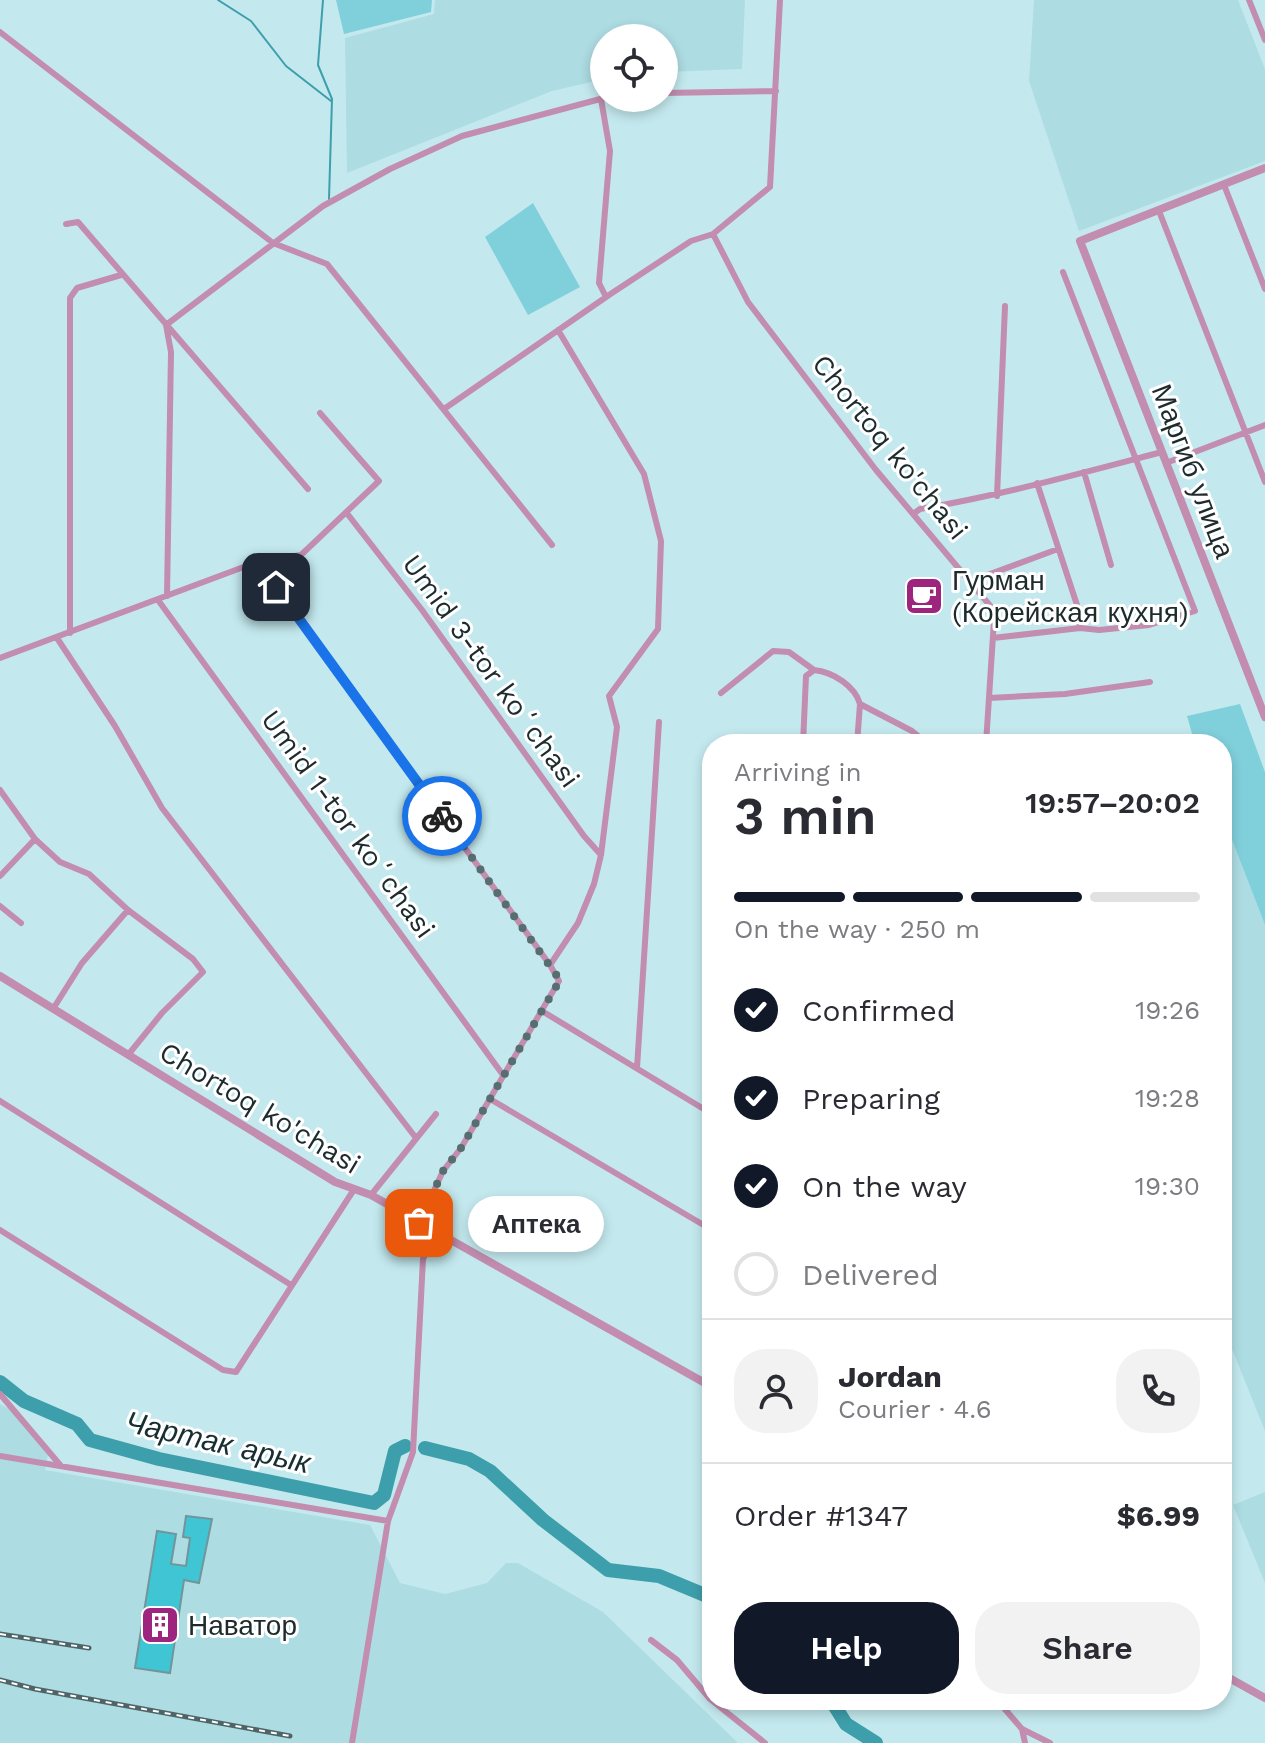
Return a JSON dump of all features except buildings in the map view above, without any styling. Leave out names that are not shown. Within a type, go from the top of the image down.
[{"type":"street","points":[[444,409],[691,241],[713,234],[770,187],[780,0]]},
{"type":"street","points":[[1249,0],[1265,40]]},
{"type":"street","points":[[0,32],[273,243],[318,259],[334,271],[552,545]]},
{"type":"street","points":[[678,93],[776,91]]},
{"type":"street","points":[[166,325],[323,206],[390,169],[462,136],[590,101]]},
{"type":"street","points":[[604,112],[610,151],[599,283],[606,297]]},
{"type":"street","points":[[1265,168],[1159,211],[1265,482]]},
{"type":"street","points":[[1224,185],[1265,289]]},
{"type":"street","name":"Маргиб улица","points":[[1159,211],[1080,241],[1262,699],[1265,717]]},
{"type":"street","points":[[66,224],[78,222],[308,489]]},
{"type":"street","name":"Chortoq ko'chasi","points":[[713,234],[748,302],[876,470],[971,581],[994,613],[987,734]]},
{"type":"street","points":[[993,638],[1080,628],[1099,630],[1149,625],[1195,611],[1063,272]]},
{"type":"street","points":[[70,633],[70,298],[77,288],[121,275]]},
{"type":"street","points":[[997,496],[1005,306]]},
{"type":"street","points":[[166,325],[171,352],[167,596]]},
{"type":"street","points":[[550,965],[578,923],[594,884],[601,855],[617,727],[609,696],[658,629],[661,541],[644,474],[558,330]]},
{"type":"street","points":[[0,658],[257,562],[301,555],[379,481],[320,413]]},
{"type":"street","points":[[1166,463],[1265,425]]},
{"type":"street","points":[[913,514],[920,509],[997,496],[1162,452]]},
{"type":"street","points":[[1084,472],[1111,565]]},
{"type":"street","points":[[1037,483],[1077,605],[1080,628]]},
{"type":"street","name":"Umid 3-tor koʻchasi","points":[[346,512],[422,610],[584,836],[601,855]]},
{"type":"street","points":[[971,581],[1058,549]]},
{"type":"street","points":[[257,562],[560,980],[461,1148],[443,1171],[419,1223]]},
{"type":"street","name":"Umid 1-tor koʻchasi","points":[[158,600],[503,1075]]},
{"type":"street","points":[[57,638],[115,726],[162,808],[416,1138]]},
{"type":"street","points":[[721,693],[764,655],[773,651],[789,652],[814,670],[826,673],[853,689],[860,704],[858,734]]},
{"type":"street","points":[[803,734],[806,676],[814,670]]},
{"type":"street","points":[[989,698],[1065,694],[1150,682]]},
{"type":"street","points":[[860,704],[916,734]]},
{"type":"street","points":[[637,1068],[659,722]]},
{"type":"street","points":[[0,790],[35,839],[60,862],[89,874],[128,910],[193,959],[203,972],[162,1013],[128,1055]]},
{"type":"street","points":[[0,876],[35,839]]},
{"type":"street","points":[[0,906],[21,923]]},
{"type":"street","points":[[53,1009],[82,963],[128,910]]},
{"type":"street","name":"Chortoq ko'chasi","points":[[0,976],[353,1191],[371,1195],[702,1381]]},
{"type":"street","points":[[542,1011],[702,1108]]},
{"type":"street","points":[[490,1099],[702,1224]]},
{"type":"street","points":[[0,1101],[291,1285]]},
{"type":"street","points":[[371,1195],[436,1114]]},
{"type":"street","points":[[0,1230],[230,1373],[242,1367],[353,1191]]},
{"type":"street","points":[[352,1743],[388,1521],[413,1452],[423,1259],[435,1232]]},
{"type":"street","points":[[0,1394],[61,1466]]},
{"type":"street","points":[[0,1456],[388,1521]]},
{"type":"street","points":[[651,1640],[677,1660],[702,1690]]},
{"type":"street","points":[[1232,1680],[1265,1698]]},
{"type":"street","points":[[724,1710],[765,1743]]},
{"type":"street","points":[[1006,1710],[1022,1729],[1050,1743]]},
{"type":"street","points":[[1022,1729],[1025,1743]]},
{"type":"shaded area","points":[[336,0],[432,0],[431,12],[344,34]]},
{"type":"shaded area","points":[[435,0],[745,0],[742,69],[678,71],[678,24],[590,24],[590,82],[552,91],[347,173],[345,38],[434,14]]},
{"type":"shaded area","points":[[1034,0],[1238,0],[1265,69],[1265,161],[1079,231],[1029,81]]},
{"type":"shaded area","points":[[533,203],[580,287],[528,315],[485,237]]},
{"type":"shaded area","points":[[1240,704],[1265,772],[1265,925],[1232,840],[1232,734],[1192,734],[1187,716]]},
{"type":"shaded area","points":[[1232,840],[1265,925],[1265,1431],[1232,1349]]},
{"type":"shaded area","points":[[0,1404],[18,1414],[48,1454],[45,1470],[370,1525],[400,1583],[445,1594],[487,1583],[506,1563],[518,1563],[603,1612],[738,1743],[0,1743]]},
{"type":"shaded area","points":[[1265,1492],[1265,1583],[1233,1505]]},
{"type":"waterway","points":[[218,0],[251,21],[286,66],[331,101]]},
{"type":"waterway","points":[[323,0],[318,65],[332,99],[329,199]]},
{"type":"waterway","name":"Чартак арык","points":[[0,1382],[24,1401],[77,1424],[90,1440],[159,1459],[374,1503],[384,1495],[395,1451],[405,1446]]},
{"type":"waterway","name":"Чартак арык","points":[[425,1448],[469,1459],[490,1471],[543,1520],[608,1570],[659,1576],[702,1594]]},
{"type":"waterway","name":"Чартак арык","points":[[837,1710],[846,1724],[876,1743]]},
{"type":"railway","points":[[0,1634],[89,1648]]},
{"type":"railway","points":[[0,1680],[290,1736]]},
{"type":"way so far","points":[[419,1223],[443,1171],[461,1148],[560,980],[442,816]]},
{"type":"place","name":"Гурман (Корейская кухня)","points":[[924,596]]},
{"type":"place","name":"Аптека","points":[[419,1223]]},
{"type":"place","name":"Наватор","points":[[160,1625]]},
{"type":"route","points":[[276,587],[442,816]]}]
